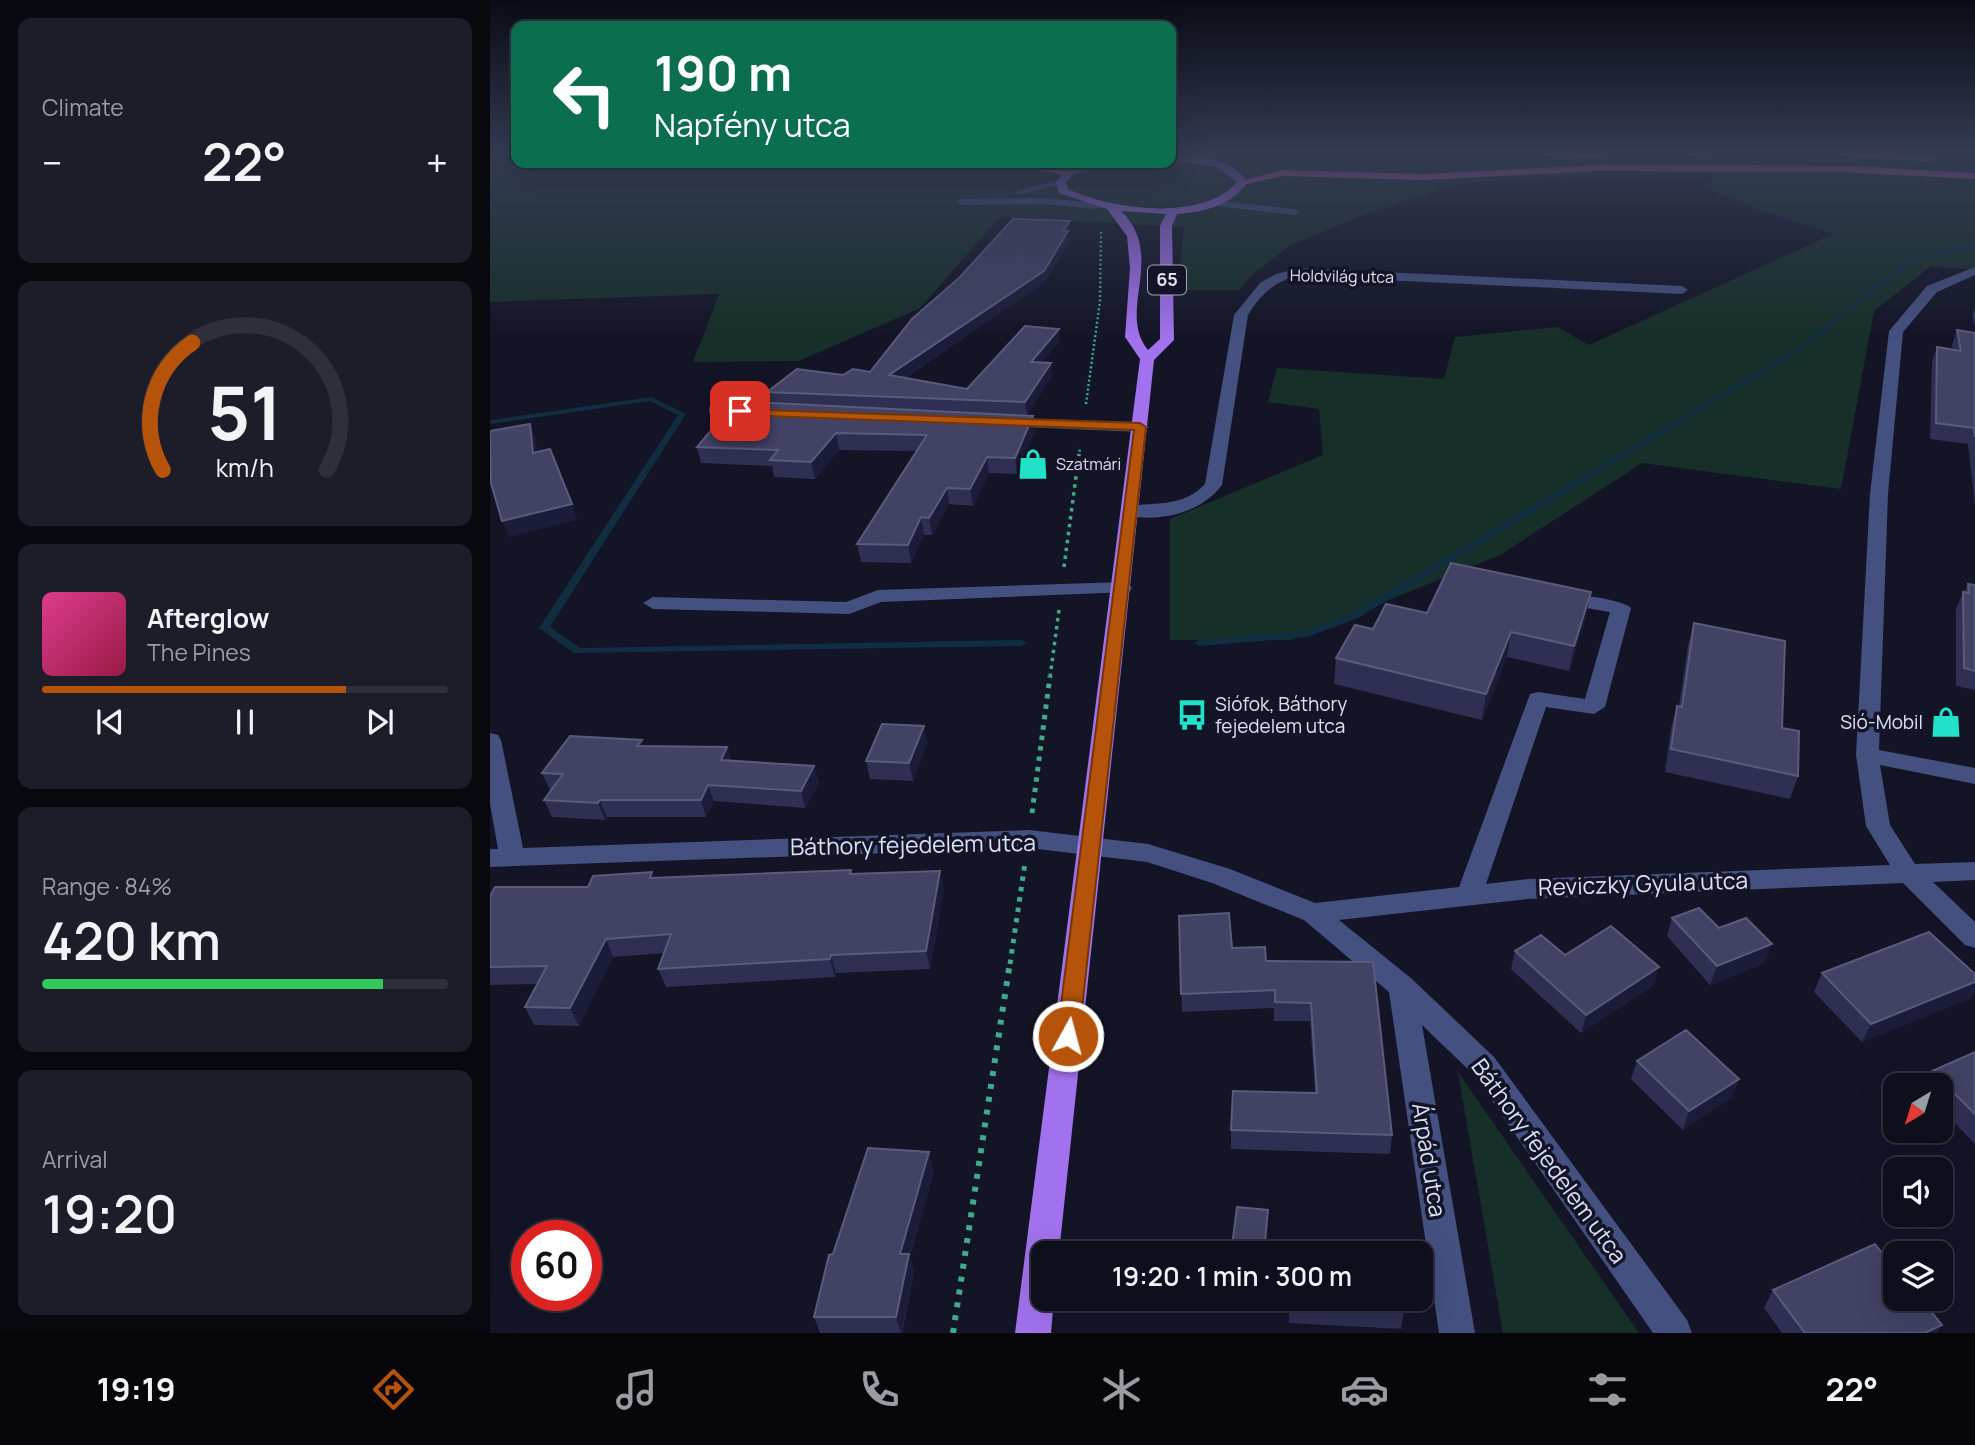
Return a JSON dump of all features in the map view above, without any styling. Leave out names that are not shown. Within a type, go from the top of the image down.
[{"type":"main road","name":"65","points":[[1118,213],[1125,218],[1136,238],[1132,339],[1147,359],[1167,340],[1166,226],[1172,213]]},
{"type":"main road","points":[[1033,1333],[1132,511],[1147,359]]},
{"type":"street","points":[[1975,271],[1932,289],[1896,331],[1879,494],[1867,755],[1878,826],[1908,873],[1975,938]]},
{"type":"street","name":"Holdvilág utca","points":[[1132,511],[1185,507],[1203,498],[1213,485],[1241,315],[1249,299],[1273,278],[1299,272],[1682,290]]},
{"type":"street","points":[[714,410],[782,413]]},
{"type":"street","points":[[987,422],[1140,427]]},
{"type":"street","points":[[653,603],[849,608],[878,596],[1122,588]]},
{"type":"street","points":[[1469,895],[1538,699],[1594,707],[1621,608],[1556,597]]},
{"type":"street","points":[[490,740],[501,858]]},
{"type":"street","points":[[1867,755],[1975,776]]},
{"type":"street","name":"Báthory fejedelem utca","points":[[501,858],[1029,839],[1148,853],[1221,876],[1313,912],[1402,987],[1483,1066],[1674,1333]]},
{"type":"street","name":"Reviczky Gyula utca","points":[[1313,912],[1528,889],[1975,871]]},
{"type":"street","name":"Árpád utca","points":[[1402,987],[1457,1333]]},
{"type":"path","points":[[953,1333],[1029,839],[1100,300],[1101,221]]},
{"type":"green space","points":[[490,213],[1367,213],[1291,245],[1253,274],[1239,290],[1178,290],[1184,227],[1000,217],[920,308],[799,361],[693,362],[719,294],[490,302]]},
{"type":"green space","points":[[1771,213],[1975,213],[1975,270],[1931,266],[1874,311],[1841,489],[1642,463],[1500,555],[1290,640],[1170,640],[1170,519],[1323,455],[1319,409],[1268,402],[1277,368],[1444,379],[1455,337],[1557,327],[1589,345],[1833,234]]},
{"type":"green space","points":[[1458,1072],[1639,1333],[1503,1333]]},
{"type":"building","points":[[1013,219],[1070,221],[1063,231],[1068,231],[1044,271],[889,375],[967,389],[1025,326],[1059,329],[1031,362],[1051,363],[1025,402],[767,392],[797,369],[843,375],[853,369],[870,372],[912,319],[959,278]]},
{"type":"building","points":[[1957,330],[1975,333],[1975,437],[1974,428],[1936,423],[1937,347],[1961,351]]},
{"type":"building","points":[[750,402],[1033,416],[1015,458],[987,457],[970,489],[947,488],[929,518],[921,517],[908,545],[857,544],[927,435],[836,433],[811,462],[770,460],[778,450],[697,447],[723,416],[731,416]]},
{"type":"building","points":[[530,424],[533,453],[550,449],[572,504],[502,521],[491,483],[490,431]]},
{"type":"building","points":[[1451,563],[1591,592],[1574,646],[1511,632],[1486,694],[1336,658],[1355,625],[1373,629],[1386,604],[1427,613]]},
{"type":"building","points":[[1968,584],[1975,585],[1975,671],[1964,668],[1963,592],[1969,593]]},
{"type":"building","points":[[1694,623],[1785,641],[1782,728],[1799,731],[1798,776],[1671,749],[1677,706],[1682,707]]},
{"type":"building","points":[[882,724],[924,726],[909,763],[866,761]]},
{"type":"building","points":[[570,736],[642,740],[637,746],[727,747],[721,760],[814,766],[801,791],[708,785],[701,800],[600,800],[598,803],[544,800],[563,774],[542,773]]},
{"type":"building","points":[[851,870],[850,874],[940,871],[926,951],[831,955],[830,959],[658,969],[671,934],[606,939],[570,1008],[525,1007],[547,966],[490,967],[490,896],[495,887],[588,887],[593,876],[652,872],[650,878]]},
{"type":"building","points":[[1699,908],[1719,928],[1746,918],[1772,944],[1717,966],[1672,918]]},
{"type":"building","points":[[1229,913],[1232,948],[1265,947],[1266,961],[1373,962],[1392,1135],[1231,1130],[1233,1091],[1317,1093],[1311,1003],[1275,1002],[1275,990],[1181,994],[1179,916]]},
{"type":"building","points":[[1611,926],[1659,967],[1586,1015],[1515,951],[1541,935],[1565,955]]},
{"type":"building","points":[[1929,932],[1975,974],[1975,982],[1871,1024],[1822,973]]},
{"type":"building","points":[[1686,1030],[1739,1079],[1689,1111],[1637,1061]]},
{"type":"building","points":[[1975,1052],[1975,1114],[1953,1092],[1953,1073],[1932,1071]]},
{"type":"building","points":[[868,1148],[929,1152],[900,1254],[909,1254],[896,1317],[814,1317],[829,1255],[833,1254]]},
{"type":"building","points":[[1237,1207],[1268,1210],[1265,1241],[1233,1241]]},
{"type":"building","points":[[1875,1244],[1883,1254],[1883,1311],[1931,1311],[1942,1325],[1925,1333],[1805,1333],[1773,1290]]},
{"type":"waterway","points":[[1199,643],[1307,634],[1354,616],[1801,348],[1911,261],[1975,246]]},
{"type":"waterway","points":[[490,422],[651,399],[682,414],[544,628],[578,651],[1022,643]]},
{"type":"place","name":"Szatmári","points":[[1033,464]]},
{"type":"place","name":"Siófok, Báthory fejedelem utca","points":[[1192,715]]},
{"type":"place","name":"Sió-Mobil","points":[[1946,722]]},
{"type":"route","points":[[740,411],[1140,427],[1068,1036]]}]
